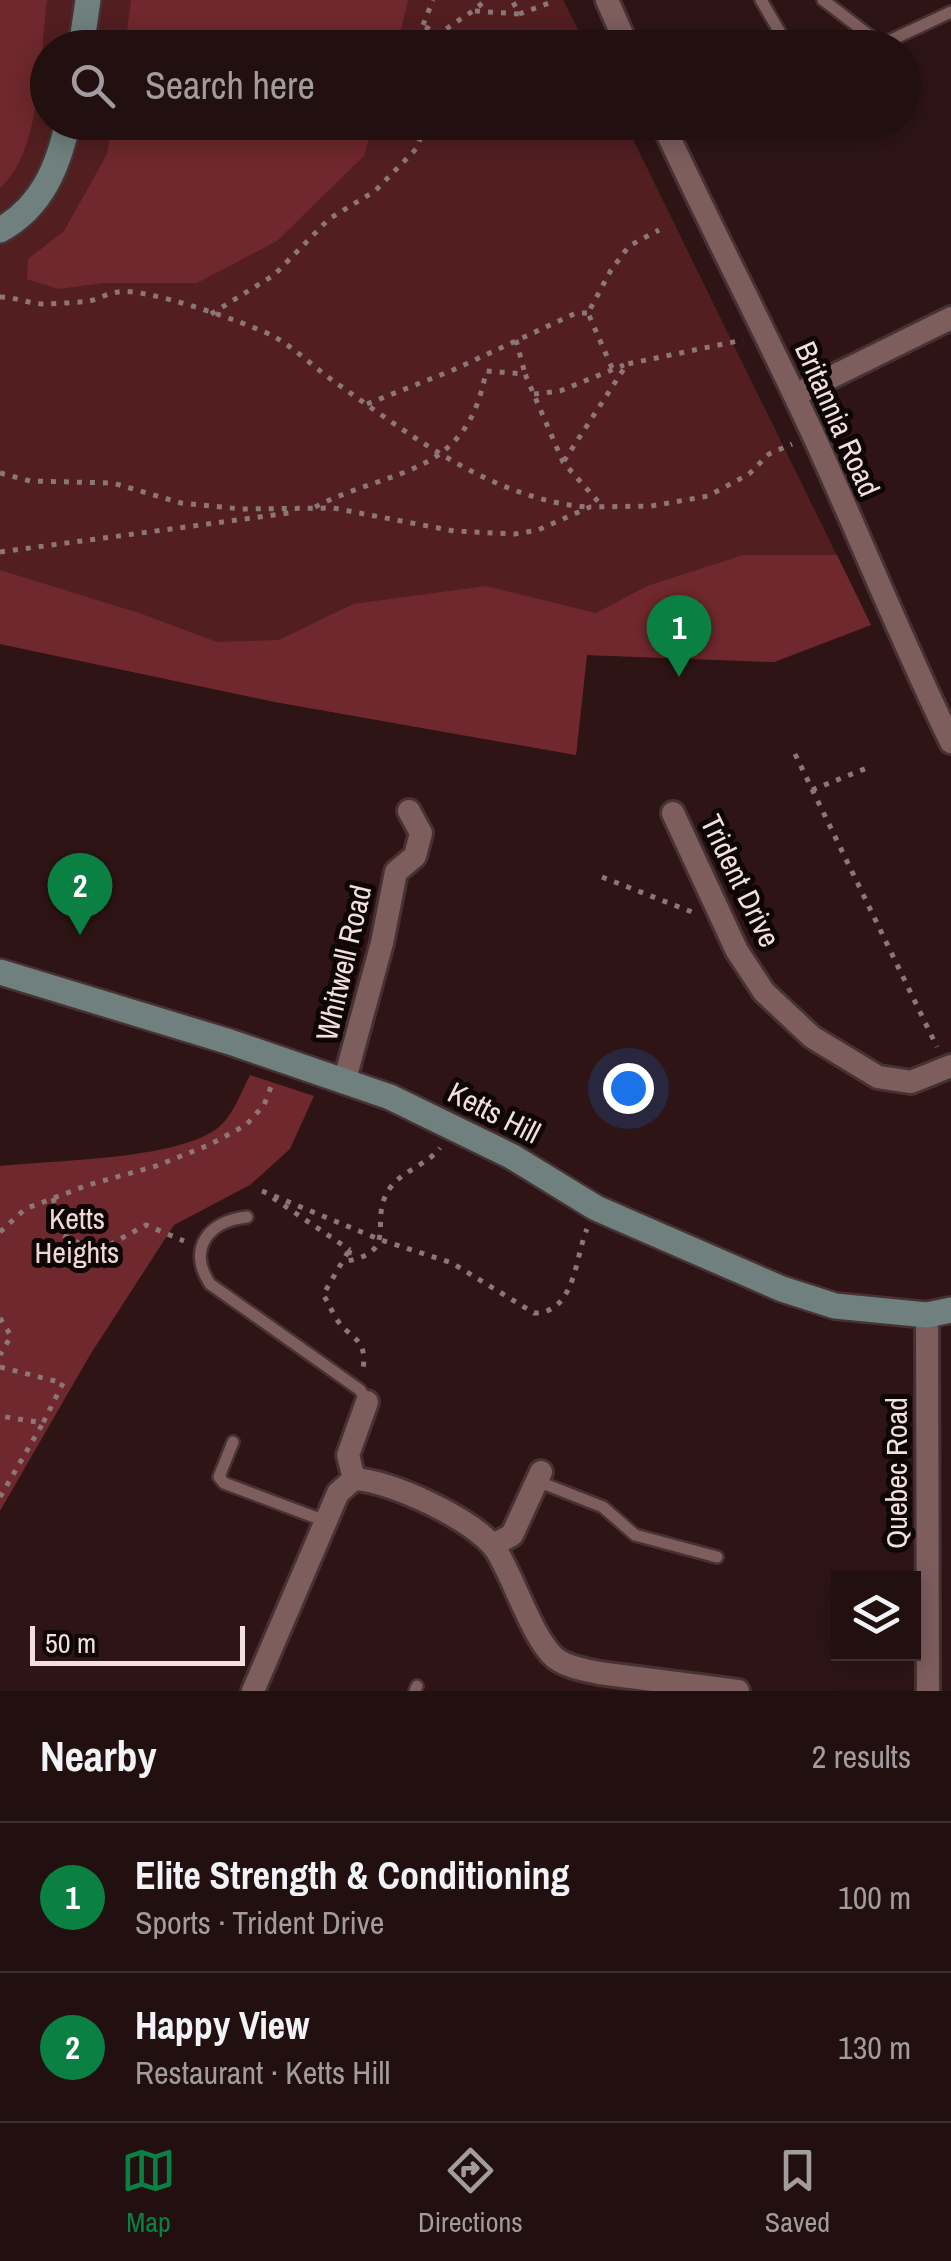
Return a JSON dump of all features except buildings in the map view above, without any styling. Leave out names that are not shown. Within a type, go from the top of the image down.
[{"type":"main road","points":[[83,30],[88,0]]},
{"type":"main road","points":[[0,230],[34,203],[50,181],[63,140]]},
{"type":"main road","name":"Ketts Hill","points":[[0,972],[282,1058],[390,1097],[512,1156],[596,1208],[720,1264],[834,1306],[939,1313]]},
{"type":"street","points":[[607,0],[620,30]]},
{"type":"street","name":"Britannia Road","points":[[670,140],[813,434],[903,644],[951,742]]},
{"type":"street","points":[[795,396],[951,318]]},
{"type":"street","name":"Whitwell Road","points":[[344,1079],[382,943],[396,872],[415,856],[421,832],[408,811]]},
{"type":"street","name":"Trident Drive","points":[[673,812],[736,951],[764,992],[812,1037],[878,1077],[911,1082],[949,1067]]},
{"type":"street","name":"Quebec Road","points":[[928,1691],[939,1313]]},
{"type":"street","points":[[354,1479],[348,1454],[367,1402]]},
{"type":"street","points":[[493,1546],[512,1535],[539,1476]]},
{"type":"street","points":[[253,1691],[338,1493],[354,1479]]},
{"type":"street","points":[[354,1479],[388,1485],[470,1527],[493,1546],[555,1658],[599,1673],[738,1691]]},
{"type":"lane","points":[[761,0],[778,30]]},
{"type":"lane","points":[[823,0],[859,30]]},
{"type":"lane","points":[[912,30],[951,12]]},
{"type":"lane","points":[[247,1217],[230,1219],[216,1227],[200,1248],[200,1269],[210,1284],[360,1390],[367,1402]]},
{"type":"lane","points":[[233,1442],[218,1477],[224,1483],[326,1521]]},
{"type":"lane","points":[[539,1476],[603,1508],[635,1534],[716,1557]]},
{"type":"path","points":[[425,30],[433,0]]},
{"type":"path","points":[[446,30],[486,0]]},
{"type":"path","points":[[512,0],[519,14]]},
{"type":"path","points":[[475,11],[519,14],[552,2]]},
{"type":"path","points":[[424,26],[430,30]]},
{"type":"path","points":[[211,314],[274,276],[329,219],[375,191],[420,140]]},
{"type":"path","points":[[588,312],[611,270],[630,246],[659,230]]},
{"type":"path","points":[[0,298],[47,304],[85,302],[121,291],[173,301],[211,314],[271,336],[367,404],[504,488],[562,504],[604,508],[652,506],[708,496],[749,474],[769,454],[813,434]]},
{"type":"path","points":[[367,404],[576,312],[588,312]]},
{"type":"path","points":[[588,312],[612,368]]},
{"type":"path","points":[[534,394],[560,391],[612,368],[732,344],[764,332]]},
{"type":"path","points":[[516,340],[525,374],[563,462],[604,508]]},
{"type":"path","points":[[0,474],[30,481],[113,483],[182,503],[310,510],[339,495],[420,467],[442,452],[468,426],[481,397],[486,354]]},
{"type":"path","points":[[563,462],[627,364]]},
{"type":"path","points":[[486,371],[525,374]]},
{"type":"path","points":[[0,552],[333,508],[454,531],[515,534],[538,530],[590,507]]},
{"type":"path","points":[[794,754],[949,1067]]},
{"type":"path","points":[[812,790],[872,766]]},
{"type":"path","points":[[602,877],[715,921],[723,919]]},
{"type":"path","points":[[0,1232],[25,1209],[209,1146],[246,1125],[264,1104],[282,1058]]},
{"type":"path","points":[[350,1250],[348,1261],[370,1254],[381,1240],[380,1208],[391,1187],[434,1156]]},
{"type":"path","points":[[350,1250],[262,1191],[381,1240],[452,1262],[534,1313],[542,1313],[556,1303],[574,1282],[581,1242]]},
{"type":"path","points":[[52,1198],[63,1234],[96,1252],[146,1226],[200,1248]]},
{"type":"path","points":[[350,1250],[323,1296],[337,1321],[359,1341],[364,1363]]},
{"type":"path","points":[[0,1318],[10,1336],[0,1354]]},
{"type":"path","points":[[0,1367],[63,1383],[0,1497]]},
{"type":"path","points":[[0,1416],[43,1423]]},
{"type":"shaded area","points":[[0,0],[563,0],[578,30],[30,30],[30,140],[633,140],[871,625],[774,662],[587,655],[576,755],[275,702],[0,644]]},
{"type":"green space","points":[[0,0],[47,0],[44,30],[30,30],[30,130],[14,172],[0,188]]},
{"type":"green space","points":[[131,0],[408,0],[401,30],[127,30]]},
{"type":"green space","points":[[109,140],[369,140],[364,156],[277,241],[197,283],[104,283],[58,289],[27,279],[28,259],[64,231],[107,154]]},
{"type":"green space","points":[[743,555],[837,555],[871,625],[774,662],[587,655],[576,755],[275,702],[0,644],[0,570],[217,642],[279,640],[353,604],[486,586],[596,613],[647,586]]},
{"type":"green space","name":"Ketts Heights","points":[[250,1075],[314,1096],[290,1149],[250,1185],[174,1225],[90,1355],[0,1511],[0,1166],[146,1152],[200,1138],[224,1122]]},
{"type":"place","name":"Elite Strength & Conditioning","points":[[679,677]]},
{"type":"place","name":"Happy View","points":[[80,935]]}]
